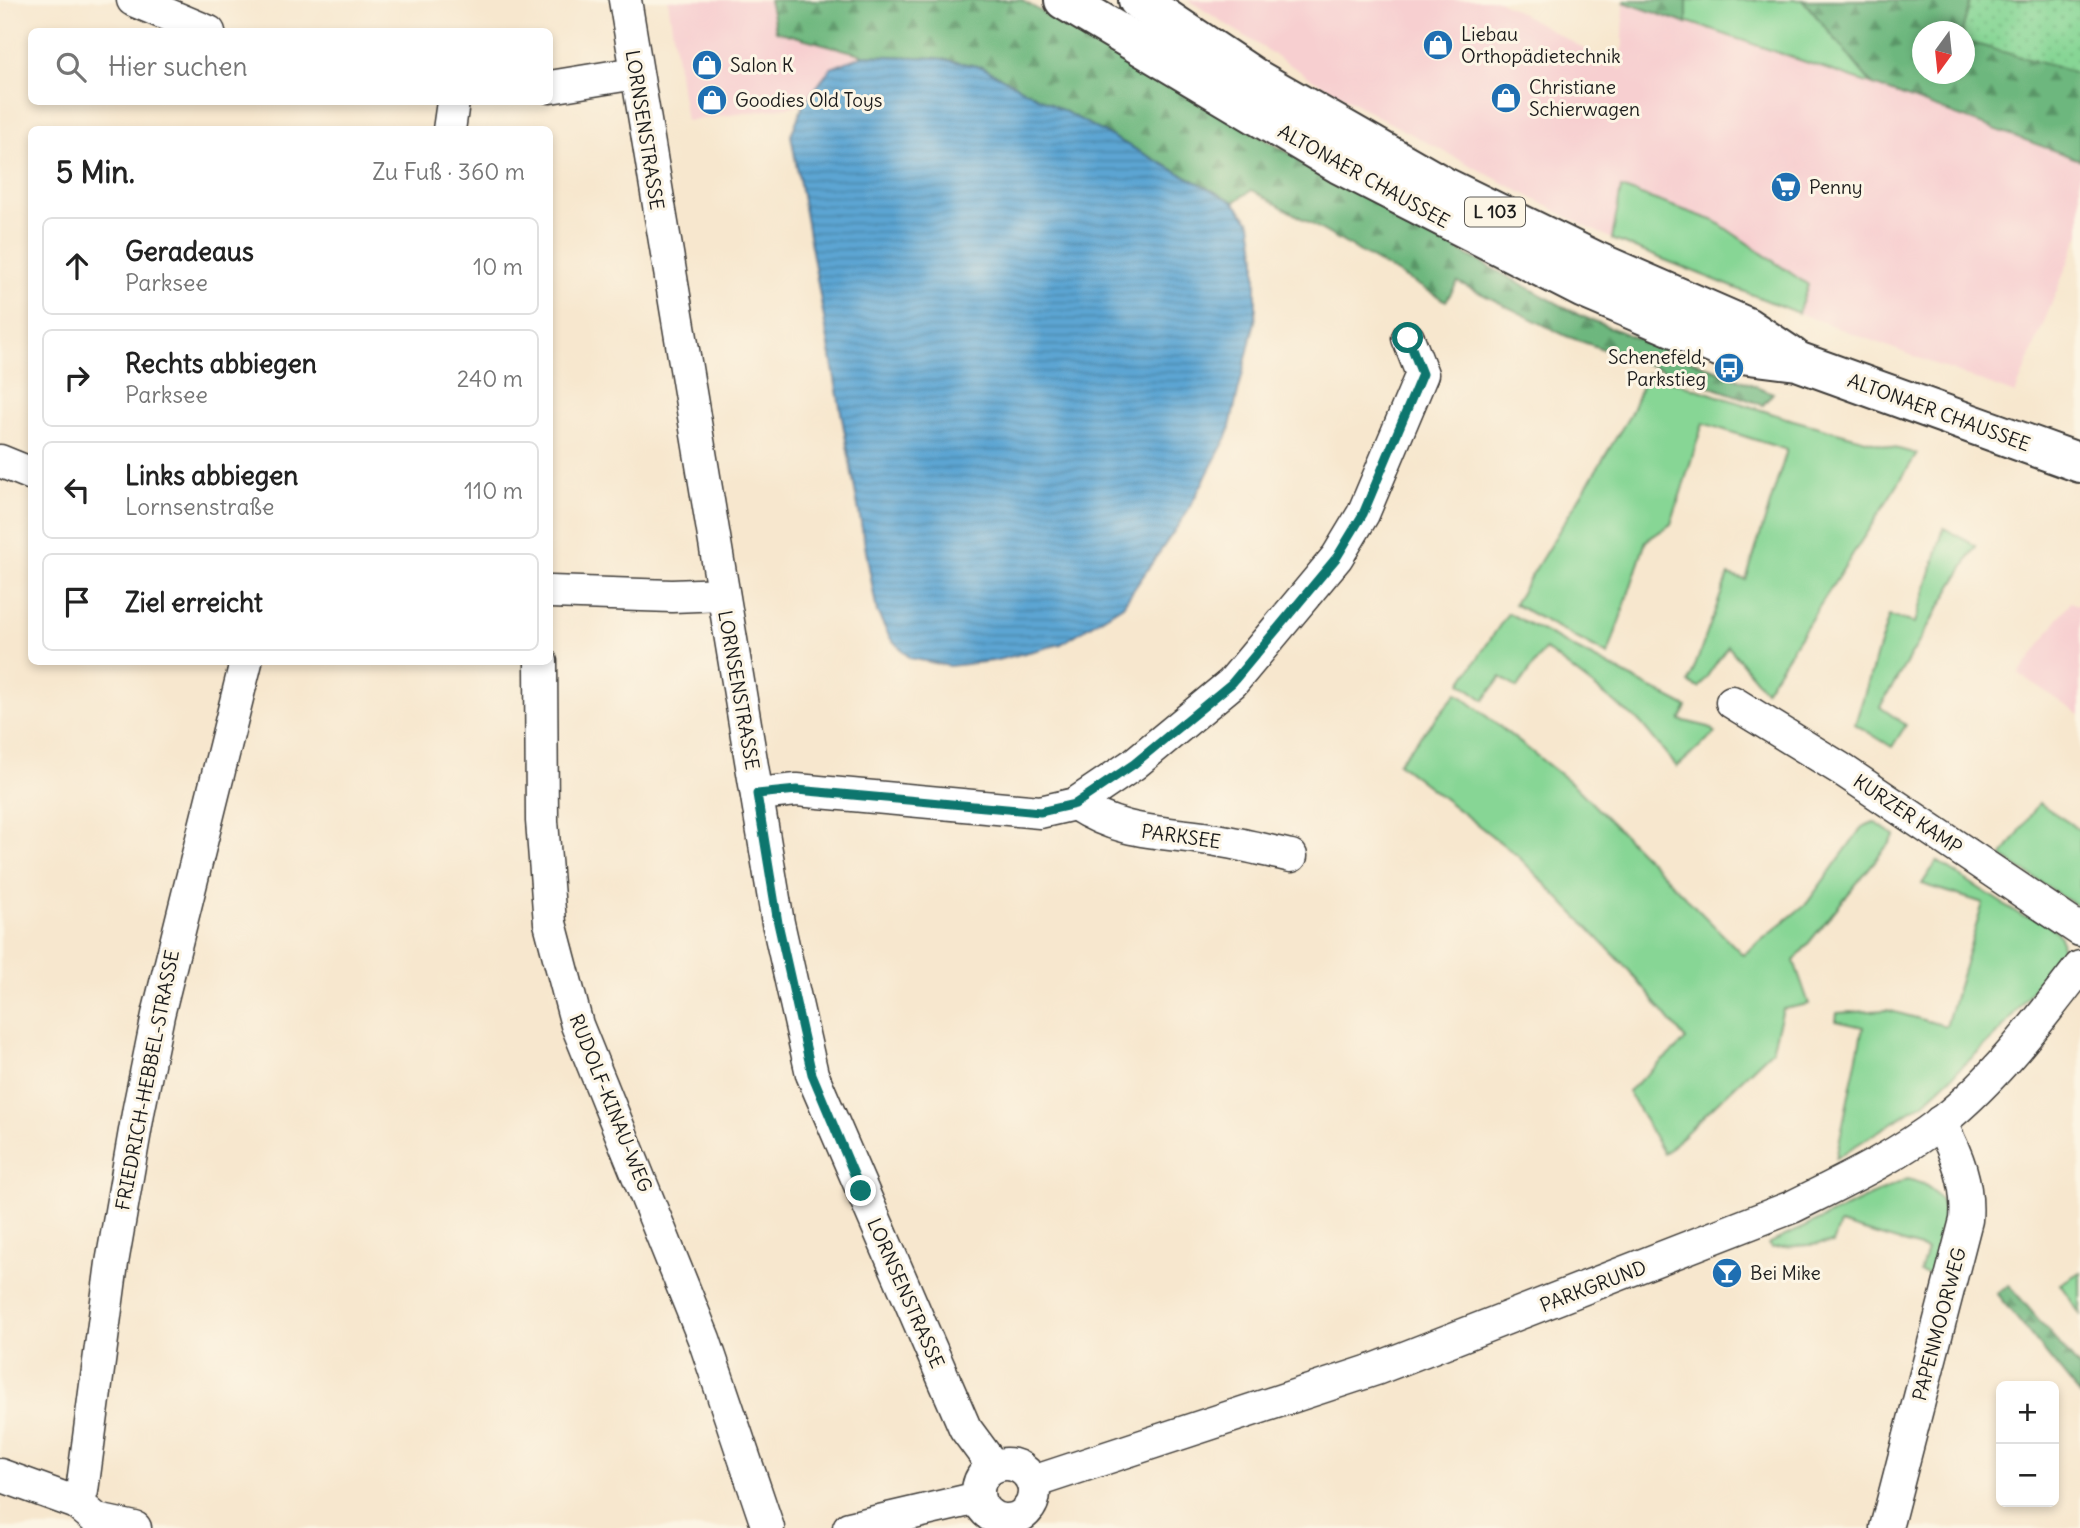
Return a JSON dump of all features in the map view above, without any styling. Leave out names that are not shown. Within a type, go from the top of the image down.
[{"type":"main road","name":"ALTONAER CHAUSSEE","points":[[1064,0],[1339,164],[1521,259],[1733,353],[1797,361],[2080,463]]},
{"type":"main road","name":"ALTONAER CHAUSSEE","points":[[1138,0],[1258,80],[1408,167],[1598,262],[1747,327],[1797,361]]},
{"type":"street","points":[[132,0],[199,28]]},
{"type":"street","name":"LORNSENSTRASSE","points":[[625,0],[778,923],[812,1074],[965,1428],[993,1466]]},
{"type":"street","points":[[553,87],[636,73]]},
{"type":"street","points":[[450,126],[453,105]]},
{"type":"street","points":[[757,794],[797,790],[1040,812],[1075,804],[1134,764],[1232,683],[1337,557],[1363,514],[1422,374],[1408,338]]},
{"type":"street","points":[[0,461],[28,472]]},
{"type":"street","points":[[553,592],[673,596],[723,594]]},
{"type":"street","name":"FRIEDRICH-HEBBEL-STRASSE","points":[[90,1517],[82,1491],[111,1263],[158,1015],[245,665]]},
{"type":"street","name":"RUDOLF-KINAU-WEG","points":[[541,665],[544,875],[551,923],[567,987],[598,1080],[649,1198],[704,1339],[768,1528]]},
{"type":"street","name":"KURZER KAMP","points":[[1732,702],[1831,763],[2080,930]]},
{"type":"street","name":"PARKSEE","points":[[1075,804],[1097,819],[1121,827],[1221,841],[1291,856]]},
{"type":"street","name":"PARKGRUND","points":[[1032,1482],[1323,1389],[1742,1228],[1848,1179],[1940,1122],[2031,1033],[2080,967]]},
{"type":"street","name":"PAPENMOORWEG","points":[[1886,1528],[1966,1220],[1966,1185],[1957,1154],[1940,1122]]},
{"type":"street","points":[[1003,1464],[1021,1468],[1032,1482],[1030,1507],[1010,1524],[993,1517],[981,1506],[978,1498],[980,1480],[993,1466],[1003,1464]]},
{"type":"street","points":[[0,1475],[90,1517],[135,1528]]},
{"type":"street","points":[[849,1528],[978,1498]]},
{"type":"shaded area","points":[[668,0],[769,0],[776,31],[864,55],[831,68],[803,105],[686,121]]},
{"type":"shaded area","points":[[1188,0],[1498,0],[1622,70],[1624,2],[1873,85],[2080,160],[2080,233],[2015,394],[1798,313],[1808,285],[1621,189],[1612,239],[1377,116],[1309,77]]},
{"type":"shaded area","points":[[2070,602],[2080,606],[2080,715],[2019,674]]},
{"type":"green space","points":[[769,0],[1021,0],[1471,257],[1579,315],[1773,393],[1763,405],[1566,336],[1458,282],[1446,301],[1252,190],[1234,202],[982,67],[937,58],[864,55],[776,31]]},
{"type":"green space","points":[[1624,0],[1803,0],[1873,85]]},
{"type":"green space","points":[[1687,0],[1687,24],[1624,2]]},
{"type":"green space","points":[[1803,0],[2080,0],[2080,160],[1873,85]]},
{"type":"green space","points":[[1971,0],[2080,0],[2080,74],[1975,44],[1975,21],[1965,21]]},
{"type":"green space","points":[[1621,188],[1715,221],[1808,285],[1798,313],[1612,239]]},
{"type":"green space","points":[[1647,373],[1786,418],[1917,454],[1765,691],[1728,646],[1699,688],[1689,683],[1728,575],[1746,580],[1787,450],[1703,423],[1671,524],[1646,541],[1608,655],[1514,604],[1630,415]]},
{"type":"green space","points":[[1944,528],[1976,546],[1880,707],[1906,725],[1892,747],[1855,724],[1889,616],[1915,623]]},
{"type":"green space","points":[[1508,613],[1687,707],[1680,720],[1709,727],[1715,733],[1677,767],[1641,723],[1545,649],[1517,688],[1501,677],[1484,700],[1461,683]]},
{"type":"green space","points":[[1457,693],[1575,786],[1743,955],[1807,903],[1862,827],[1874,822],[1895,836],[1794,961],[1809,1004],[1783,1009],[1772,1050],[1664,1154],[1628,1091],[1686,1040],[1627,968],[1518,856],[1398,763]]},
{"type":"green space","points":[[2039,803],[2080,830],[2080,908],[2002,857]]},
{"type":"green space","points":[[1937,861],[2022,916],[2038,919],[2052,927],[2062,946],[2060,955],[2000,1031],[1925,1102],[1836,1158],[1863,1027],[1836,1021],[1837,1013],[1887,1010],[1946,1026],[1983,903],[1922,884]]},
{"type":"green space","points":[[1907,1179],[1925,1185],[1936,1194],[1942,1205],[1944,1231],[1933,1276],[1920,1272],[1927,1250],[1840,1224],[1833,1243],[1771,1248],[1768,1244]]},
{"type":"green space","points":[[2080,1272],[2080,1314],[2060,1284]]},
{"type":"green space","points":[[2009,1285],[2080,1368],[2080,1395],[1996,1293]]},
{"type":"water","points":[[864,55],[937,58],[982,67],[1234,202],[1251,223],[1256,258],[1256,317],[1228,435],[1186,514],[1123,605],[1061,644],[993,661],[949,666],[910,658],[890,638],[877,612],[791,135],[803,105],[831,68]]},
{"type":"place","name":"Liebau Orthopädietechnik","points":[[1438,45]]},
{"type":"place","name":"Salon K","points":[[707,65]]},
{"type":"place","name":"Christiane Schierwagen","points":[[1506,98]]},
{"type":"place","name":"Goodies Old Toys","points":[[712,100]]},
{"type":"place","name":"Penny","points":[[1786,187]]},
{"type":"place","name":"Schenefeld, Parkstieg","points":[[1729,368]]},
{"type":"place","name":"Bei Mike","points":[[1727,1273]]},
{"type":"route","points":[[861,1191],[812,1074],[778,923],[757,794],[797,790],[1040,812],[1075,804],[1134,764],[1232,683],[1337,557],[1363,514],[1422,374],[1408,338]]}]
